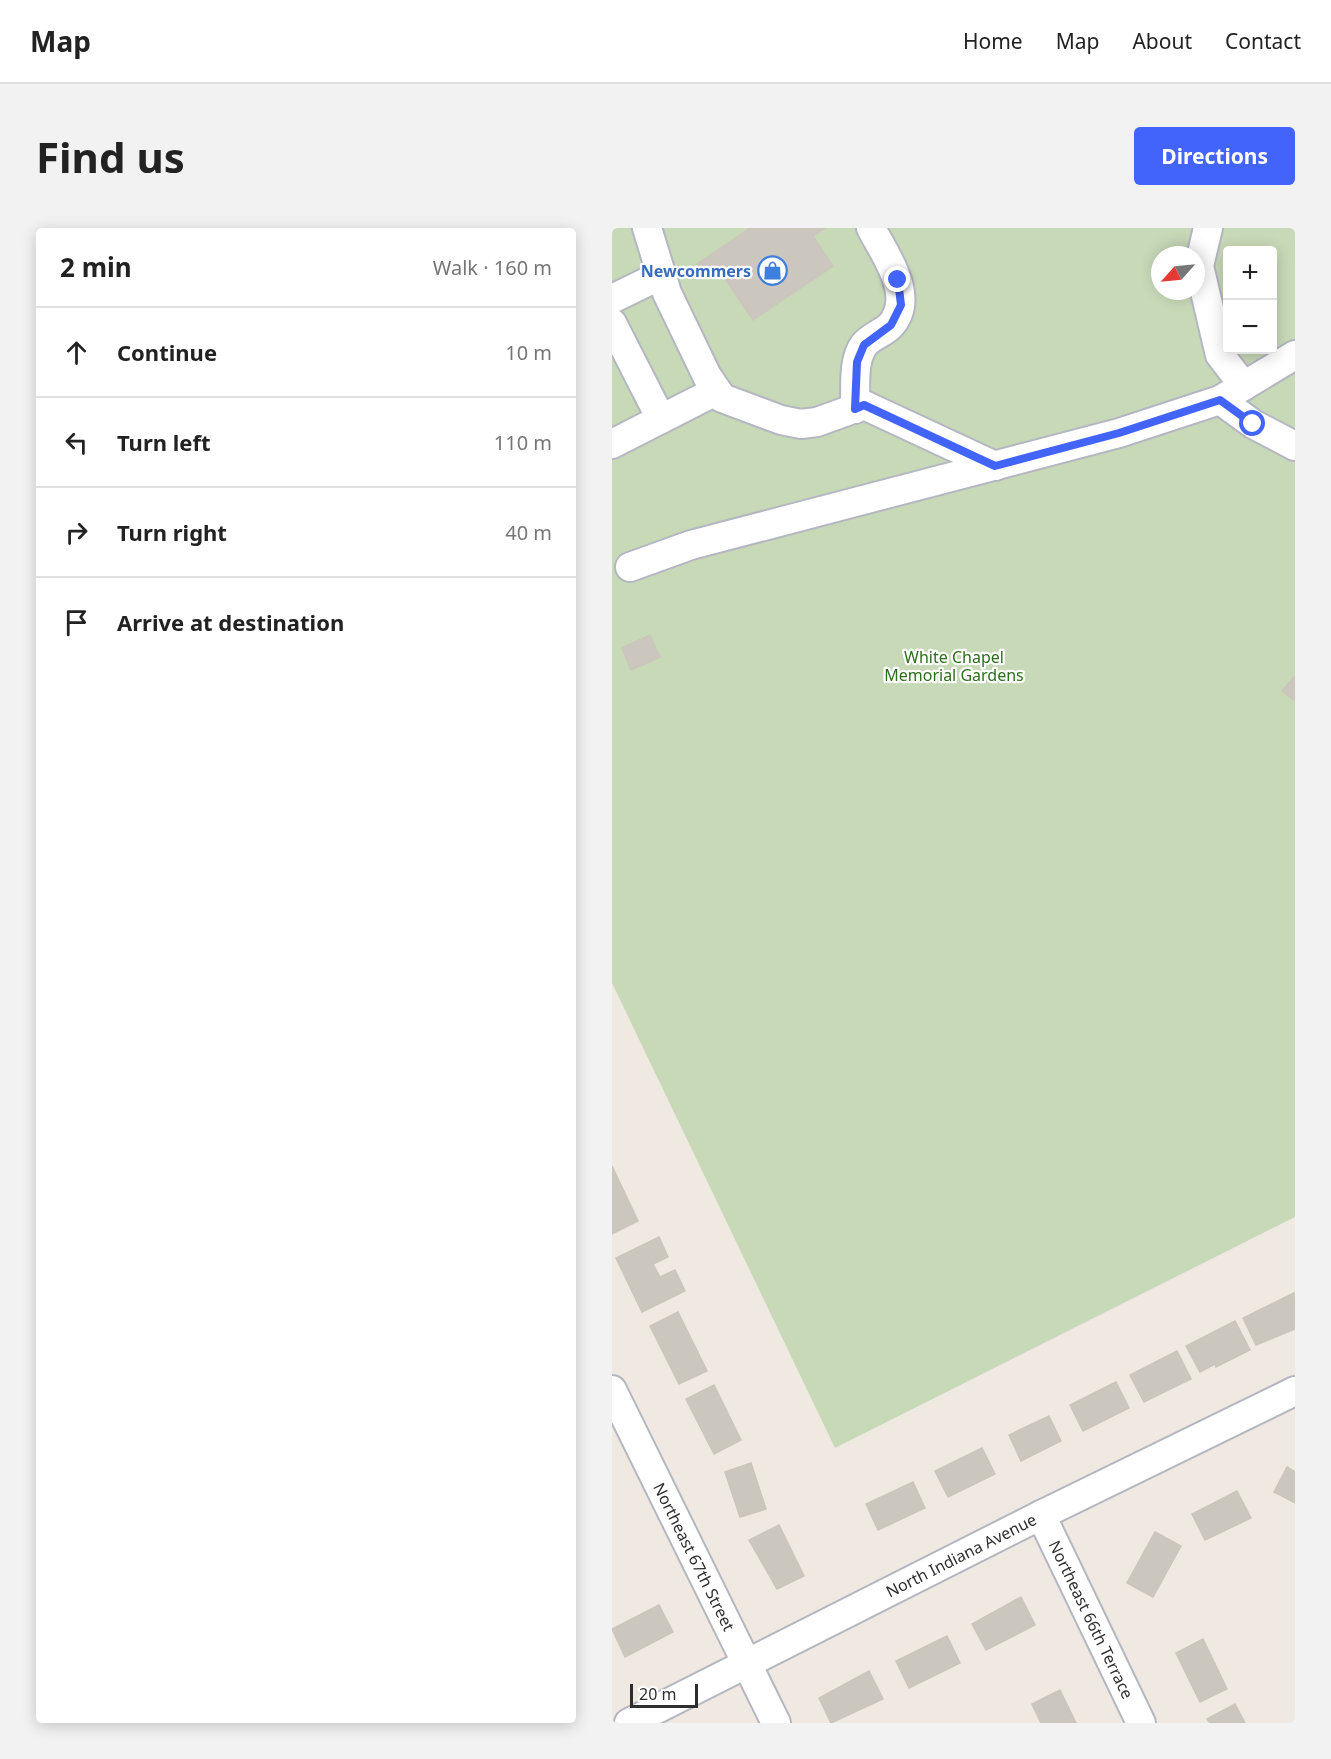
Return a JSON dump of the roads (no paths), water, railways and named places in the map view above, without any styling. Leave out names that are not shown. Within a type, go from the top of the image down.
[{"type":"street","points":[[647,228],[667,293],[716,392],[730,402],[756,412],[801,424],[817,422],[864,405],[995,466]]},
{"type":"street","points":[[855,409],[857,362],[864,345],[891,325],[901,305],[898,280],[871,228]]},
{"type":"street","points":[[1208,228],[1199,266],[1220,356],[1232,393],[1253,424],[1295,446]]},
{"type":"street","points":[[612,299],[661,275]]},
{"type":"street","points":[[612,323],[661,419]]},
{"type":"street","points":[[630,567],[691,545],[1119,433],[1232,393],[1295,355]]},
{"type":"street","points":[[612,444],[716,392]]},
{"type":"street","name":"Northeast 67th Street","points":[[612,1390],[776,1723]]},
{"type":"street","name":"North Indiana Avenue","points":[[628,1723],[1041,1515],[1295,1391]]},
{"type":"street","name":"Northeast 66th Terrace","points":[[1041,1515],[1141,1723]]},
{"type":"place","name":"Newcommers","points":[[772,271]]},
{"type":"park label","name":"White Chapel Memorial Gardens","points":[[954,666]]}]
